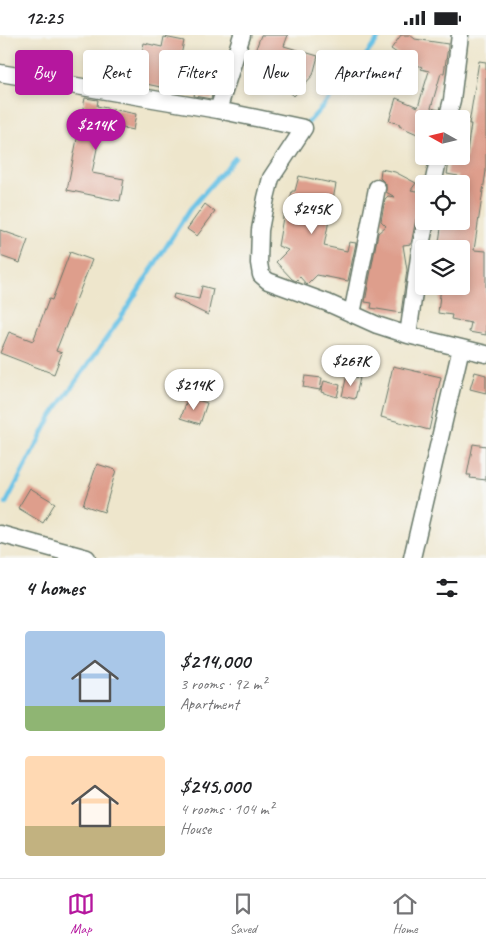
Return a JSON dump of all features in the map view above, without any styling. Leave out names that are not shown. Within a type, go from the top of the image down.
[{"type":"street","points":[[218,110],[242,35]]},
{"type":"street","points":[[450,110],[460,35]]},
{"type":"street","points":[[0,73],[218,110],[304,128],[271,178],[260,229],[259,263],[261,275],[268,281],[328,303],[376,325],[408,335],[486,354]]},
{"type":"street","points":[[352,314],[377,187]]},
{"type":"street","points":[[408,335],[424,230]]},
{"type":"street","points":[[412,558],[460,348]]},
{"type":"street","points":[[0,534],[86,558]]},
{"type":"building","points":[[261,35],[288,35],[284,46],[298,50],[255,50]]},
{"type":"building","points":[[401,35],[410,35],[415,39],[448,44],[444,73],[441,73],[431,108],[439,110],[415,110],[415,133],[399,126],[400,124],[389,121],[396,98],[418,107],[429,71],[421,69],[422,67],[418,65],[418,50],[391,49]]},
{"type":"building","points":[[164,37],[184,41],[182,50],[159,50],[159,87],[149,85],[149,50],[143,50],[144,43],[162,47]]},
{"type":"building","points":[[306,52],[316,55],[313,75],[306,83]]},
{"type":"building","points":[[479,61],[486,62],[486,171],[474,250],[486,251],[486,335],[469,332],[471,323],[451,319],[452,315],[438,313],[440,295],[470,295],[470,240],[439,240],[441,230],[470,230],[470,175],[447,174],[449,165],[470,165],[470,118]]},
{"type":"building","points":[[194,95],[212,95],[211,99]]},
{"type":"building","points":[[85,98],[98,100],[97,106],[136,114],[133,130],[102,124],[92,173],[124,179],[120,201],[67,190]]},
{"type":"building","points":[[381,169],[395,172],[415,182],[411,190],[415,191],[415,224],[411,244],[403,245],[407,270],[401,313],[371,308],[372,303],[365,302],[378,233],[386,226],[381,221],[385,199],[388,196],[395,197],[386,192],[386,184],[380,178]]},
{"type":"building","points":[[299,176],[336,184],[324,246],[347,251],[349,242],[356,243],[348,281],[317,275],[307,285],[300,277],[296,281],[292,279],[276,262],[288,250],[278,246],[284,212],[286,212],[287,205],[289,205],[292,191],[295,191]]},
{"type":"building","points":[[205,204],[215,212],[197,236],[187,229]]},
{"type":"building","points":[[0,230],[28,240],[20,263],[0,256]]},
{"type":"building","points":[[70,252],[92,260],[56,351],[62,353],[54,374],[0,353],[9,332],[33,341],[49,299],[52,300]]},
{"type":"building","points":[[202,286],[213,289],[208,315],[173,298],[174,294],[199,299]]},
{"type":"building","points":[[393,366],[441,377],[429,430],[381,417]]},
{"type":"building","points":[[475,372],[486,375],[486,393],[470,389]]},
{"type":"building","points":[[347,375],[360,378],[355,399],[342,396]]},
{"type":"building","points":[[305,376],[322,378],[320,390],[303,387]]},
{"type":"building","points":[[324,381],[340,385],[337,397],[321,392]]},
{"type":"building","points":[[188,397],[207,403],[200,424],[181,418]]},
{"type":"building","points":[[473,444],[486,446],[486,480],[470,478],[471,475],[467,475]]},
{"type":"building","points":[[97,464],[116,470],[104,512],[83,505]]},
{"type":"building","points":[[30,488],[55,503],[43,523],[18,508]]},
{"type":"waterway","points":[[306,125],[354,71],[381,35]]},
{"type":"waterway","points":[[6,503],[52,415],[120,319],[190,209],[235,158]]}]
